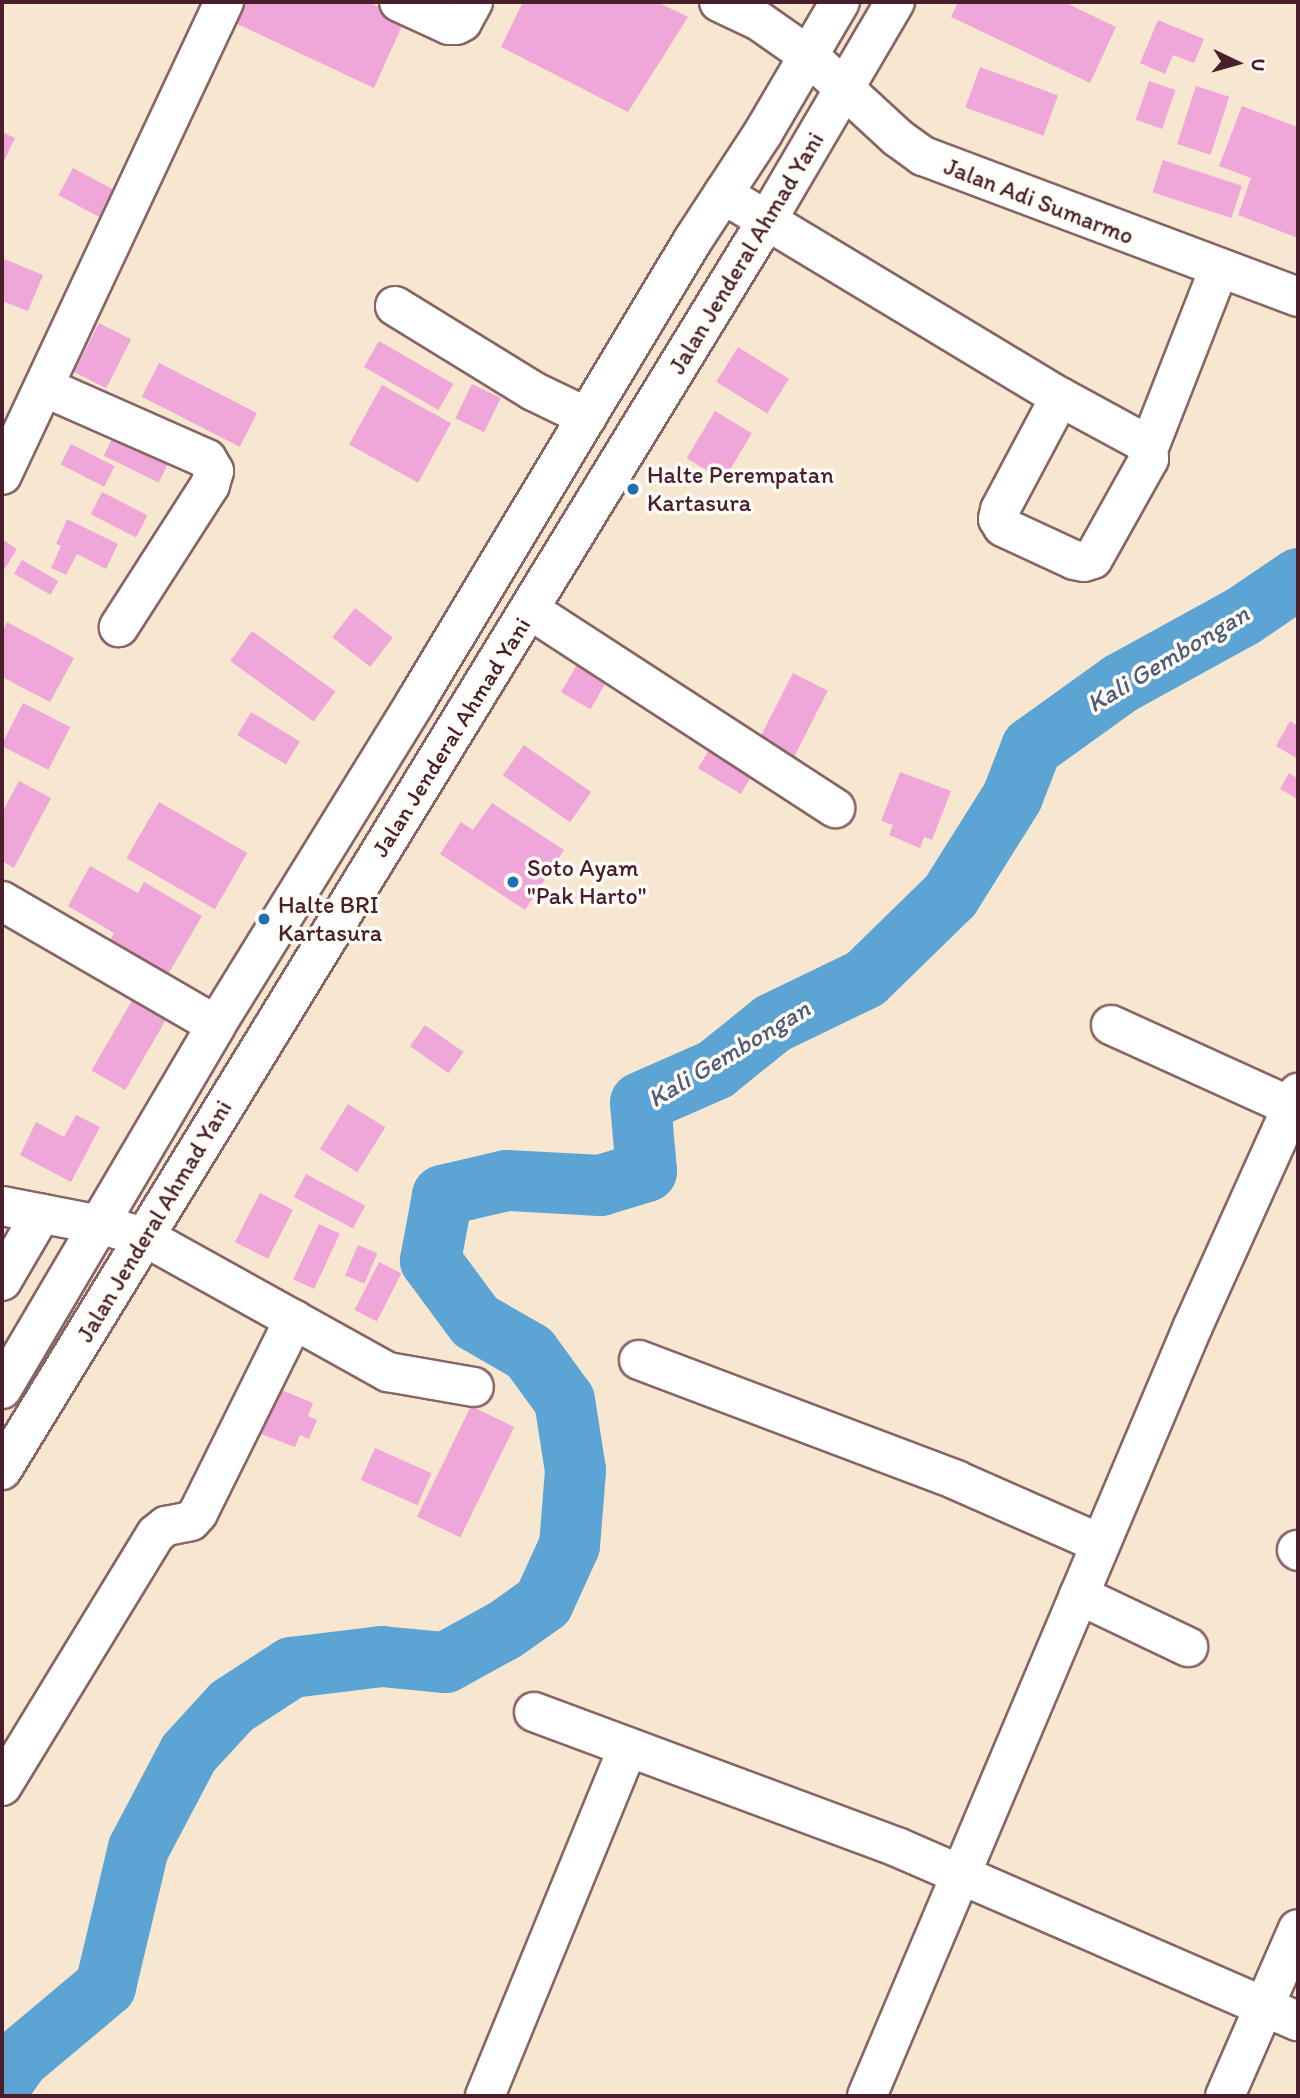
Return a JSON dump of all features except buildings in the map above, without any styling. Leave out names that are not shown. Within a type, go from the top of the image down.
[{"type":"main road","points":[[2,475],[224,2]]},
{"type":"main road","points":[[399,2],[449,25],[456,25],[462,22],[473,2]]},
{"type":"main road","name":"Jalan Adi Sumarmo","points":[[719,2],[759,21],[809,56],[898,138],[923,156],[1298,297]]},
{"type":"main road","name":"Jalan Jenderal Ahmad Yani","points":[[5,1377],[101,1225],[216,1025],[840,2]]},
{"type":"main road","name":"Jalan Jenderal Ahmad Yani","points":[[2,1470],[456,726],[530,610],[767,220],[843,86],[895,2]]},
{"type":"main road","points":[[723,194],[1060,397],[1143,442],[1149,459],[1093,559],[1074,560],[1003,527],[998,519],[1000,510],[1060,397]]},
{"type":"main road","points":[[1148,450],[1219,269]]},
{"type":"main road","points":[[395,306],[533,391],[587,417]]},
{"type":"main road","points":[[44,387],[207,459],[214,471],[210,485],[120,627]]},
{"type":"main road","points":[[530,610],[835,808]]},
{"type":"main road","points":[[416,701],[456,726]]},
{"type":"main road","points":[[2,901],[216,1025]]},
{"type":"main road","points":[[867,2096],[1193,1326],[1296,1103],[1111,1025]]},
{"type":"main road","points":[[2,1206],[101,1225],[145,1237],[388,1372],[474,1387]]},
{"type":"main road","points":[[2,1281],[41,1214]]},
{"type":"main road","points":[[2,1786],[156,1534],[166,1526],[191,1521],[198,1513],[294,1320]]},
{"type":"main road","points":[[639,1360],[956,1480],[1101,1544]]},
{"type":"main road","points":[[5,1377],[44,1401]]},
{"type":"main road","points":[[1079,1595],[1188,1647]]},
{"type":"main road","points":[[534,1712],[897,1847],[1281,2014]]},
{"type":"main road","points":[[485,2096],[628,1747]]},
{"type":"main road","points":[[1225,2096],[1281,2014],[1298,1928]]},
{"type":"waterway","name":"Kali Gembongan","points":[[2,2082],[18,2059],[105,1986],[138,1848],[188,1753],[231,1706],[291,1667],[381,1656],[445,1662],[505,1629],[543,1602],[569,1545],[575,1470],[564,1400],[529,1352],[475,1321],[430,1260],[442,1195],[506,1180],[600,1185],[646,1171],[640,1102],[715,1069],[772,1023],[865,978],[950,895],[1012,796],[1031,747],[1120,683],[1242,616],[1298,578]]},
{"type":"place","name":"Halte Perempatan Kartasura","points":[[633,489]]},
{"type":"place","name":"Soto Ayam \"Pak Harto\"","points":[[513,882]]},
{"type":"place","name":"Halte BRI Kartasura","points":[[264,919]]}]
